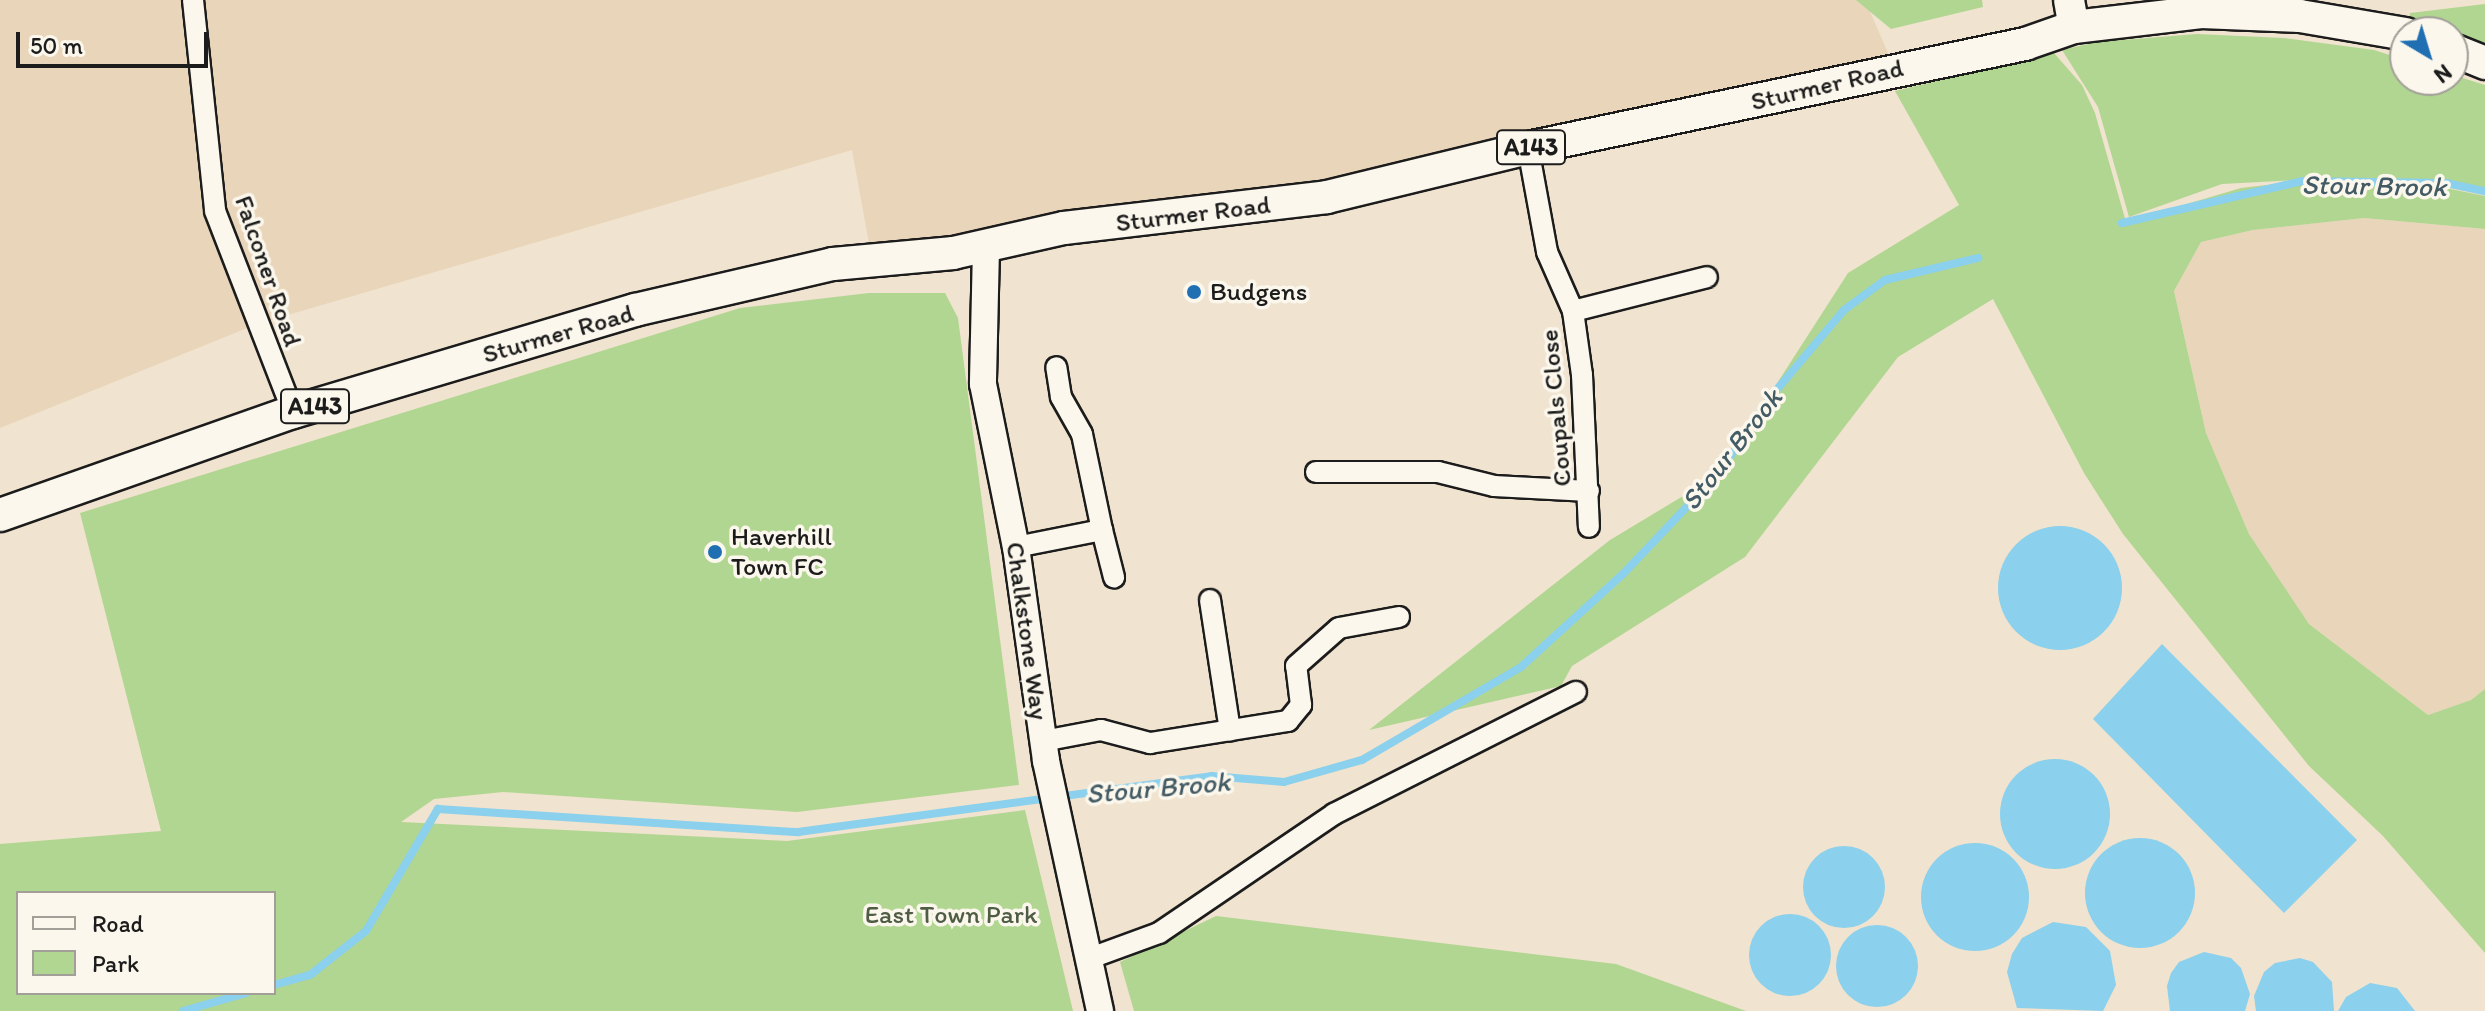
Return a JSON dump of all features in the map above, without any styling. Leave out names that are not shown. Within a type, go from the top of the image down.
[{"type":"main road","name":"Sturmer Road","points":[[0,515],[293,412],[635,310],[833,264],[986,248],[1064,228],[1327,197],[1528,148],[2025,44],[2072,14],[2201,12],[2300,16],[2389,31]]},
{"type":"street","name":"Falconer Road","points":[[193,0],[215,211],[293,412]]},
{"type":"street","name":"Coupals Close","points":[[1528,148],[1547,252],[1573,311],[1589,491],[1589,527]]},
{"type":"street","name":"Chalkstone Way","points":[[986,248],[983,384],[1016,547],[1045,751],[1100,1011]]},
{"type":"street","points":[[1573,311],[1707,277]]},
{"type":"street","points":[[1056,367],[1061,397],[1082,434],[1114,577]]},
{"type":"street","points":[[1316,472],[1438,472],[1494,486],[1589,491]]},
{"type":"street","points":[[1016,547],[1102,530]]},
{"type":"street","points":[[1210,600],[1230,730]]},
{"type":"street","points":[[1045,751],[1101,730],[1150,743],[1288,721],[1301,705],[1296,666],[1339,628],[1399,617]]},
{"type":"street","points":[[1088,959],[1159,933],[1334,814],[1576,692]]},
{"type":"shaded area","points":[[0,0],[1865,0],[1895,69],[1528,148],[872,260],[852,150],[257,324],[0,428]]},
{"type":"shaded area","points":[[2364,218],[2485,229],[2485,689],[2471,700],[2428,715],[2309,624],[2249,534],[2206,433],[2174,291],[2201,242],[2253,230]]},
{"type":"green space","points":[[1856,0],[1982,0],[1983,7],[1891,29]]},
{"type":"green space","points":[[2485,4],[2485,46],[2469,41],[2469,16],[2410,16],[2410,13]]},
{"type":"green space","points":[[2197,34],[2284,38],[2374,50],[2389,55],[2389,96],[2469,96],[2469,80],[2485,85],[2485,189],[2406,180],[2485,196],[2485,229],[2364,218],[2253,230],[2201,242],[2174,291],[2206,433],[2249,534],[2309,624],[2428,715],[2471,700],[2485,689],[2485,953],[2383,836],[2309,766],[2123,534],[2084,473],[1993,299],[1898,357],[1745,557],[1572,666],[1561,686],[1369,730],[1610,540],[1718,475],[1848,273],[1959,205],[1895,91],[2054,53],[2082,85],[2095,113],[2126,222],[2241,188],[2318,179],[2222,184],[2129,217],[2098,107],[2062,50],[2097,42]]},
{"type":"green space","name":"East Town Park","points":[[869,293],[945,293],[958,318],[1019,785],[797,812],[503,792],[434,799],[401,822],[787,841],[1025,810],[1073,1011],[0,1011],[0,844],[161,831],[80,513],[740,308]]},
{"type":"green space","points":[[1216,916],[1616,964],[1746,1011],[1134,1011],[1120,962]]},
{"type":"water","points":[[2060,526],[2084,531],[2104,544],[2117,564],[2122,588],[2117,612],[2104,632],[2084,645],[2060,650],[2036,645],[2016,632],[2003,612],[1998,588],[2003,564],[2016,544],[2036,531]]},
{"type":"water","points":[[2162,644],[2357,840],[2284,913],[2093,719]]},
{"type":"water","points":[[2055,759],[2076,764],[2094,775],[2105,793],[2110,814],[2105,835],[2094,853],[2076,864],[2055,869],[2034,864],[2016,853],[2005,835],[2000,814],[2005,793],[2016,775],[2034,764]]},
{"type":"water","points":[[2140,838],[2161,842],[2179,854],[2191,872],[2195,893],[2191,914],[2179,932],[2161,944],[2140,948],[2119,944],[2101,932],[2089,914],[2085,893],[2089,872],[2101,854],[2119,842]]},
{"type":"water","points":[[1975,843],[1996,847],[2013,859],[2025,876],[2029,897],[2025,918],[2013,935],[1996,947],[1975,951],[1954,947],[1937,935],[1925,918],[1921,897],[1925,876],[1937,859],[1954,847]]},
{"type":"water","points":[[1844,846],[1860,849],[1873,858],[1882,871],[1885,887],[1882,903],[1873,916],[1860,925],[1844,928],[1828,925],[1815,916],[1806,903],[1803,887],[1806,871],[1815,858],[1828,849]]},
{"type":"water","points":[[1790,914],[1806,917],[1819,926],[1828,939],[1831,955],[1828,971],[1819,984],[1806,993],[1790,996],[1774,993],[1761,984],[1752,971],[1749,955],[1752,939],[1761,926],[1774,917]]},
{"type":"water","points":[[2053,922],[2086,927],[2110,951],[2116,985],[2103,1011],[2017,1008],[2007,972],[2012,954],[2022,938]]},
{"type":"water","points":[[1877,925],[1893,928],[1906,937],[1915,950],[1918,966],[1915,982],[1906,995],[1893,1004],[1877,1007],[1861,1004],[1848,995],[1839,982],[1836,966],[1839,950],[1848,937],[1861,928]]},
{"type":"water","points":[[2204,952],[2231,958],[2241,968],[2250,994],[2245,1011],[2170,1011],[2167,986],[2171,973],[2179,962]]},
{"type":"water","points":[[2300,958],[2313,962],[2332,982],[2334,1011],[2256,1011],[2254,996],[2264,972],[2275,963]]},
{"type":"water","points":[[2370,983],[2397,988],[2415,1011],[2338,1011],[2346,997]]},
{"type":"waterway","name":"Stour Brook","points":[[2122,223],[2302,181],[2446,183],[2485,191]]},
{"type":"waterway","name":"Stour Brook","points":[[276,984],[310,975],[366,931],[438,809],[798,832],[1211,776],[1284,782],[1362,760],[1521,667],[1623,574],[1718,474],[1773,394],[1844,310],[1885,280],[1978,258]]},
{"type":"waterway","name":"Stour Brook","points":[[183,1011],[239,995]]},
{"type":"place","name":"Budgens","points":[[1194,292]]},
{"type":"place","name":"Haverhill Town FC","points":[[715,552]]}]
